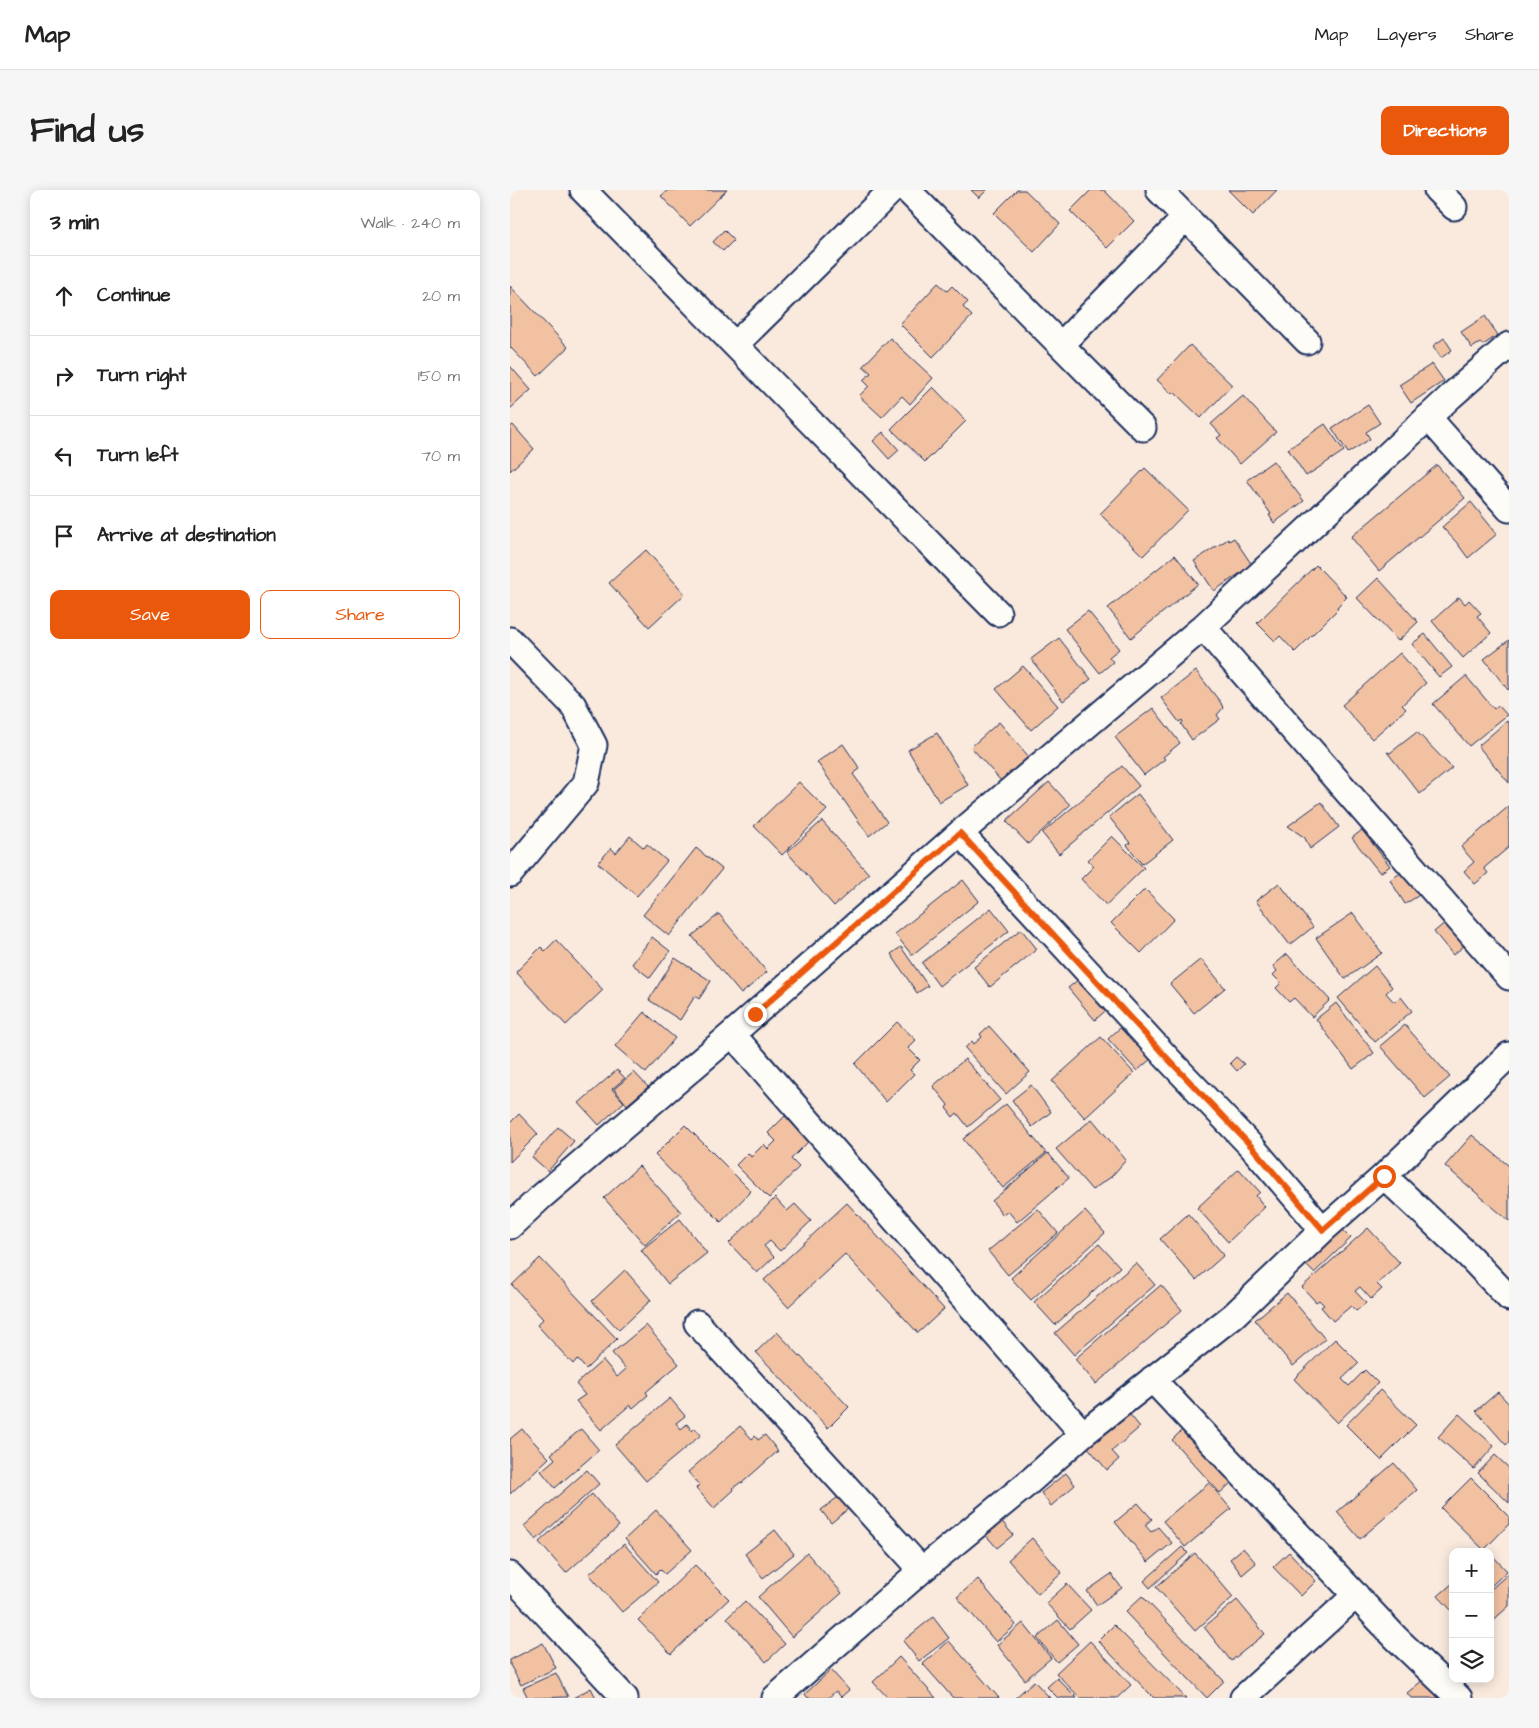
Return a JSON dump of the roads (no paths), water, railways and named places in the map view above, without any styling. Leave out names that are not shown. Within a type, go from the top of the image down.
[{"type":"street","points":[[583,190],[998,613]]},
{"type":"street","points":[[735,346],[892,190]]},
{"type":"street","points":[[907,190],[1143,428]]},
{"type":"street","points":[[1159,190],[1308,341]]},
{"type":"street","points":[[1061,345],[1186,217]]},
{"type":"street","points":[[510,1226],[960,833],[1203,626],[1428,417],[1509,345]]},
{"type":"street","points":[[1428,417],[1509,509]]},
{"type":"street","points":[[1203,626],[1509,977]]},
{"type":"street","points":[[510,640],[573,705],[594,745],[586,783],[510,874]]},
{"type":"street","points":[[960,833],[1169,1060],[1252,1147],[1323,1230]]},
{"type":"street","points":[[732,1034],[1083,1434]]},
{"type":"street","points":[[775,1698],[922,1570],[1028,1483],[1083,1434],[1234,1315],[1323,1230],[1384,1176],[1509,1055]]},
{"type":"street","points":[[1384,1176],[1469,1256],[1509,1298]]},
{"type":"street","points":[[697,1323],[922,1570]]},
{"type":"street","points":[[1152,1379],[1396,1638],[1459,1698]]},
{"type":"street","points":[[510,1575],[625,1698]]},
{"type":"street","points":[[1243,1698],[1356,1595]]}]
